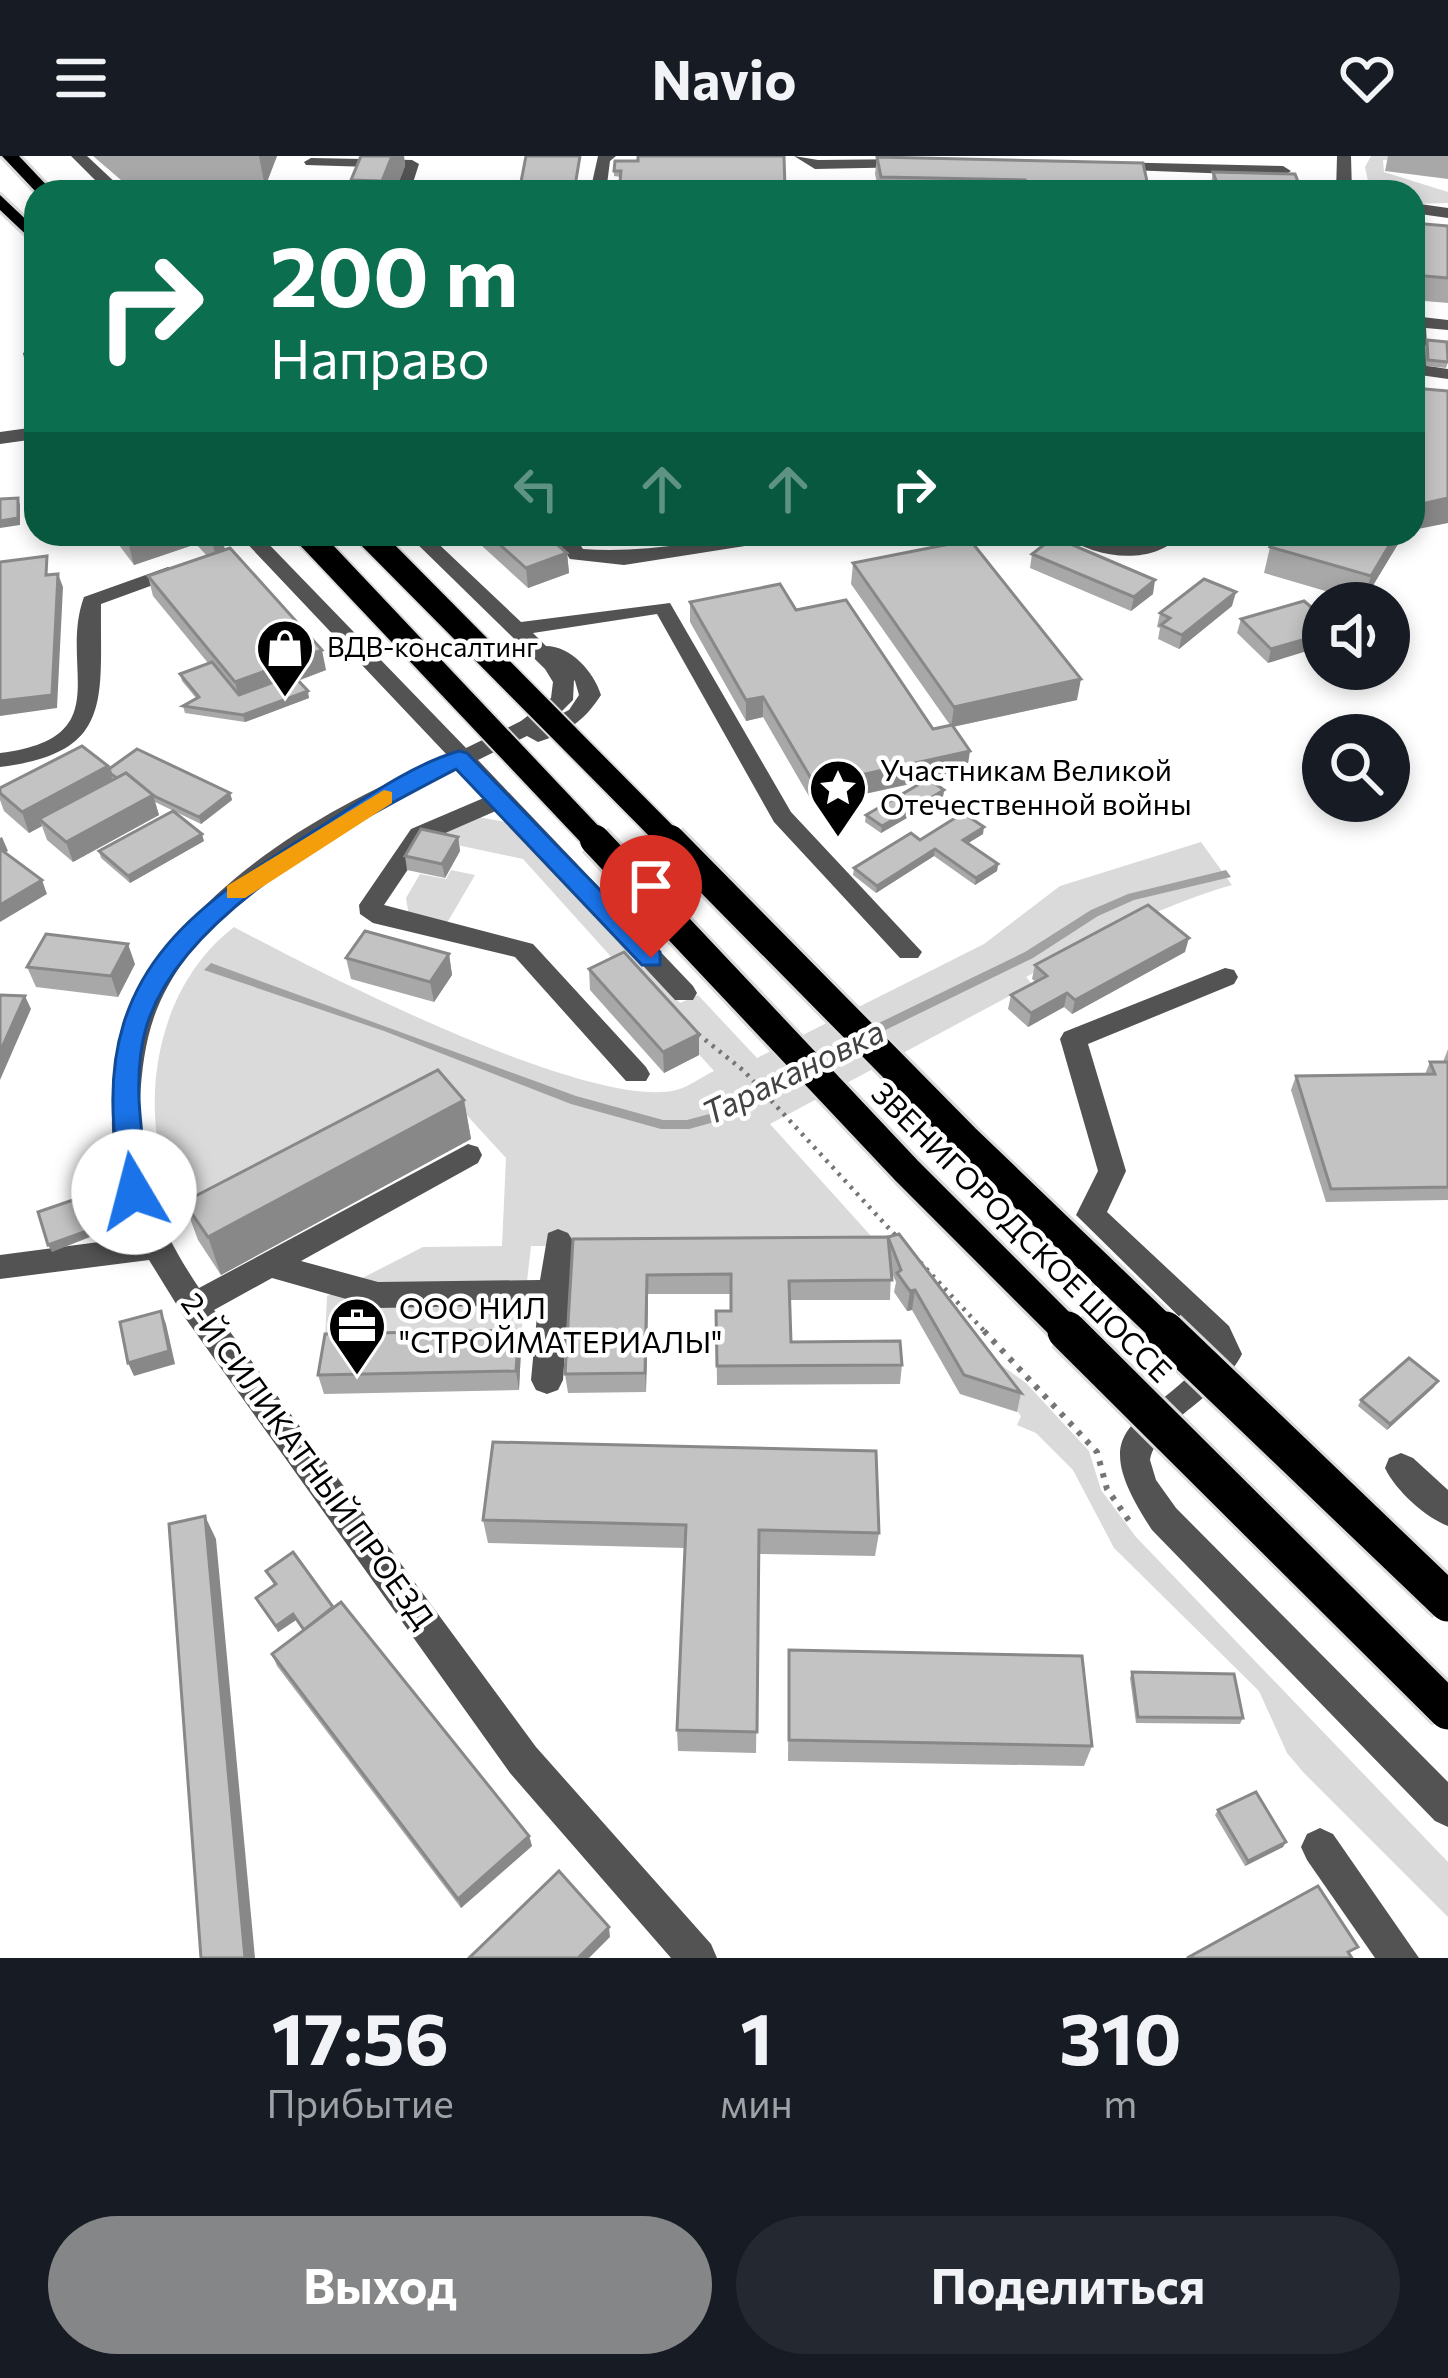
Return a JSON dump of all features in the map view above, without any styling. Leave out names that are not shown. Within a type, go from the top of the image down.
[{"type":"main road","points":[[10,156],[33,180]]},
{"type":"main road","points":[[1,203],[24,227]]},
{"type":"main road","name":"ЗВЕНИГОРОДСКОЕ ШОССЕ","points":[[317,546],[907,1171],[1448,1710]]},
{"type":"main road","name":"ЗВЕНИГОРОДСКОЕ ШОССЕ","points":[[379,546],[949,1122],[1448,1601]]},
{"type":"street","points":[[78,156],[104,180]]},
{"type":"street","points":[[801,156],[815,165],[850,167],[898,159],[923,163]]},
{"type":"street","points":[[312,159],[412,164],[406,180]]},
{"type":"street","points":[[1152,161],[1190,180]]},
{"type":"street","points":[[1088,165],[1152,161],[1283,171]]},
{"type":"street","points":[[259,546],[684,993]]},
{"type":"street","name":"2-Й СИЛИКАТНЫЙ ПРОЕЗД","points":[[430,546],[518,629],[576,668],[589,685],[588,700],[561,726],[459,758],[390,794],[238,890],[163,965],[133,1027],[124,1080],[134,1192],[157,1247],[194,1306],[523,1760],[698,1958]]},
{"type":"street","points":[[571,546],[577,555],[624,559],[707,546]]},
{"type":"street","points":[[1103,546],[1159,546]]},
{"type":"street","points":[[0,760],[46,752],[69,740],[85,708],[91,601],[168,573]]},
{"type":"street","points":[[518,629],[663,607],[782,817],[909,952]]},
{"type":"street","points":[[502,799],[418,835],[370,910],[377,918],[524,950],[636,1074]]},
{"type":"street","points":[[1225,977],[1073,1039],[1112,1171],[1091,1215],[1218,1335],[1226,1354],[1217,1370],[1146,1424],[1133,1446],[1138,1478],[1164,1519],[1448,1808]]},
{"type":"street","points":[[194,1306],[468,1155]]},
{"type":"street","points":[[547,1380],[558,1241]]},
{"type":"street","points":[[0,1267],[157,1247]]},
{"type":"street","points":[[267,1264],[378,1294],[553,1292]]},
{"type":"street","points":[[1401,1468],[1448,1511]]},
{"type":"street","points":[[1321,1847],[1399,1958]]},
{"type":"path","points":[[733,1060],[902,1242]]},
{"type":"path","points":[[918,1259],[1097,1452],[1107,1489],[1140,1534]]},
{"type":"shaded area","points":[[1371,156],[1448,156],[1383,160],[1384,172],[1410,180],[1368,180],[1365,167]]},
{"type":"shaded area","points":[[1425,185],[1448,192],[1448,203],[1425,204]]},
{"type":"shaded area","points":[[478,817],[512,823],[680,1003],[698,995],[757,1058],[984,944],[1060,886],[1201,842],[1232,885],[1153,914],[1077,950],[1026,977],[1032,984],[770,1124],[881,1247],[531,1246],[521,1335],[325,1340],[327,1296],[423,1247],[502,1246],[506,1158],[440,1086],[184,1221],[158,1146],[158,1064],[167,1025],[183,988],[205,955],[234,927],[451,1032],[577,1078],[630,1090],[672,1091],[714,1071],[523,859],[424,838]]},
{"type":"shaded area","points":[[451,870],[475,875],[447,923],[409,916],[406,898],[420,874],[446,879]]},
{"type":"shaded area","points":[[990,1357],[1026,1383],[1089,1451],[1101,1490],[1136,1537],[1448,1862],[1448,1917],[1287,1753],[1259,1691],[1114,1548],[1073,1470],[1036,1433],[1017,1425],[1021,1416],[985,1373]]},
{"type":"water","name":"Таракановка","points":[[1226,870],[1231,877],[1134,900],[1098,916],[1033,958],[787,1078],[718,1121],[689,1129],[661,1129],[571,1104],[384,1031],[204,970],[211,963],[576,1096],[663,1120],[687,1120],[713,1113],[780,1071],[1025,952],[1091,910],[1128,894]]},
{"type":"building","points":[[361,156],[392,156],[382,180],[351,180]]},
{"type":"building","points":[[526,156],[580,156],[576,180],[521,180]]},
{"type":"building","points":[[638,156],[784,156],[785,180],[620,180],[615,161],[638,161]]},
{"type":"building","points":[[877,157],[1143,163],[1147,180],[1025,180],[881,177]]},
{"type":"building","points":[[1213,172],[1295,174],[1297,180],[1216,180]]},
{"type":"building","points":[[1425,224],[1448,226],[1448,278],[1425,276]]},
{"type":"building","points":[[1427,340],[1447,342],[1448,362],[1428,360]]},
{"type":"building","points":[[1425,389],[1448,391],[1448,498],[1425,503]]},
{"type":"building","points":[[18,498],[18,518],[0,521],[0,499]]},
{"type":"building","points":[[501,546],[559,546],[567,553],[526,568]]},
{"type":"building","points":[[939,546],[975,546],[1081,679],[954,707],[853,563]]},
{"type":"building","points":[[1042,546],[1075,546],[1155,580],[1134,597],[1032,554]]},
{"type":"building","points":[[1271,546],[1389,546],[1371,576]]},
{"type":"building","points":[[230,548],[322,650],[235,682],[148,576]]},
{"type":"building","points":[[47,556],[46,575],[58,574],[52,695],[0,701],[0,562]]},
{"type":"building","points":[[1204,579],[1236,592],[1182,635],[1161,625],[1170,618],[1160,613]]},
{"type":"building","points":[[780,584],[796,610],[846,600],[933,729],[952,725],[970,751],[815,785],[763,697],[746,700],[690,602]]},
{"type":"building","points":[[1302,602],[1302,640],[1271,649],[1241,619]]},
{"type":"building","points":[[212,662],[239,695],[293,675],[308,691],[243,715],[183,706],[199,697],[180,674]]},
{"type":"building","points":[[82,746],[108,766],[22,812],[0,793],[0,788]]},
{"type":"building","points":[[137,749],[230,793],[199,817],[152,795],[126,773],[117,778],[111,774],[109,769]]},
{"type":"building","points":[[126,773],[153,795],[66,842],[39,819]]},
{"type":"building","points":[[928,779],[944,790],[882,826],[866,815]]},
{"type":"building","points":[[173,811],[202,834],[128,876],[99,851]]},
{"type":"building","points":[[963,813],[984,827],[963,840],[998,864],[976,878],[935,849],[877,886],[854,868],[911,833],[920,840]]},
{"type":"building","points":[[421,829],[458,837],[442,864],[405,856]]},
{"type":"building","points":[[0,849],[42,880],[0,905]]},
{"type":"building","points":[[1148,905],[1189,938],[1075,1000],[1067,993],[1031,1013],[1011,995],[1047,976],[1035,965]]},
{"type":"building","points":[[365,931],[449,954],[430,982],[346,958]]},
{"type":"building","points":[[46,934],[128,944],[111,976],[27,967]]},
{"type":"building","points":[[624,952],[699,1034],[663,1052],[589,969]]},
{"type":"building","points":[[0,995],[25,996],[0,1052]]},
{"type":"building","points":[[1430,1062],[1448,1062],[1448,1187],[1331,1189],[1296,1076],[1435,1074]]},
{"type":"building","points":[[438,1070],[464,1100],[208,1237],[184,1202]]},
{"type":"building","points":[[76,1199],[87,1231],[48,1245],[38,1212]]},
{"type":"building","points":[[899,1234],[1021,1393],[964,1375],[915,1290],[910,1291],[897,1273],[901,1270],[888,1237]]},
{"type":"building","points":[[888,1237],[892,1280],[789,1281],[791,1342],[900,1341],[902,1365],[717,1366],[716,1311],[731,1311],[731,1274],[647,1275],[645,1373],[565,1374],[573,1239]]},
{"type":"building","points":[[161,1311],[169,1351],[128,1363],[120,1322]]},
{"type":"building","points":[[519,1330],[516,1371],[318,1375],[325,1334]]},
{"type":"building","points":[[1409,1358],[1438,1381],[1390,1424],[1361,1400]]},
{"type":"building","points":[[493,1442],[876,1451],[879,1533],[759,1530],[757,1732],[677,1730],[686,1525],[483,1520]]},
{"type":"building","points":[[205,1516],[245,1958],[201,1958],[169,1524]]},
{"type":"building","points":[[293,1552],[333,1607],[304,1630],[293,1614],[276,1626],[256,1598],[276,1584],[266,1571]]},
{"type":"building","points":[[341,1602],[529,1836],[458,1899],[272,1654]]},
{"type":"building","points":[[789,1650],[1082,1656],[1092,1746],[789,1740]]},
{"type":"building","points":[[1132,1672],[1234,1674],[1243,1718],[1138,1717]]},
{"type":"building","points":[[1256,1792],[1286,1842],[1248,1861],[1218,1810]]},
{"type":"building","points":[[559,1871],[609,1927],[578,1958],[469,1958]]},
{"type":"building","points":[[1318,1886],[1358,1947],[1348,1952],[1352,1958],[1187,1958]]},
{"type":"slow traffic","points":[[236,892],[384,797]]},
{"type":"place","name":"ВДВ-консалтинг","points":[[285,699]]},
{"type":"place","name":"Участникам Великой Отечественной войны","points":[[838,839]]},
{"type":"place","name":"ООО НИЛ \"СТРОЙМАТЕРИАЛЫ\"","points":[[357,1377]]},
{"type":"route","points":[[134,1192],[125,1135],[124,1080],[142,1000],[163,965],[238,890],[390,794],[459,758],[651,958]]}]
